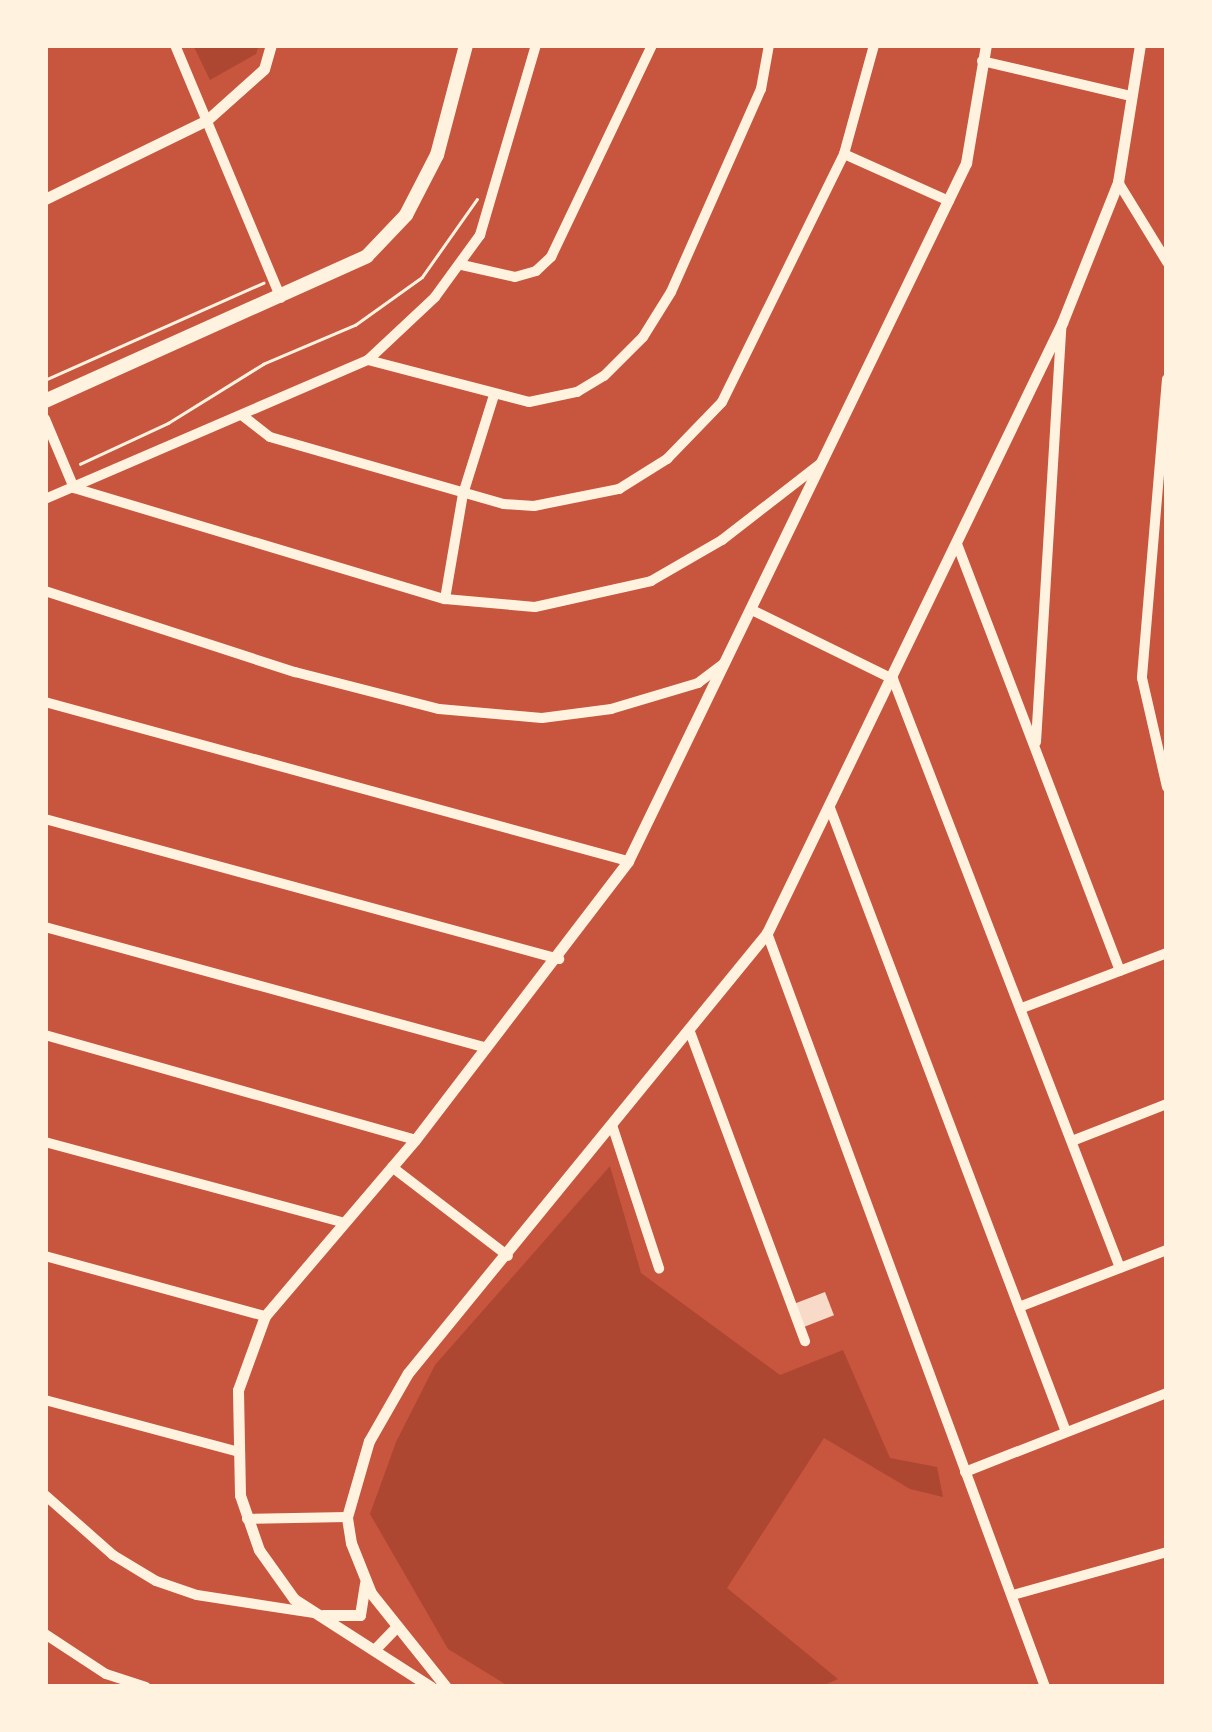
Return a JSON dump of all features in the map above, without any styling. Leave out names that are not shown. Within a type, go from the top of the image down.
[{"type":"main road","points":[[45,401],[281,298],[366,256],[406,216],[437,155],[466,45]]},
{"type":"street","points":[[175,45],[281,298]]},
{"type":"street","points":[[45,200],[207,120],[264,70],[271,45]]},
{"type":"street","points":[[45,500],[69,478],[243,416],[368,360],[462,265],[480,235],[536,45]]},
{"type":"street","points":[[462,265],[515,277],[536,271],[551,257],[652,45]]},
{"type":"street","points":[[368,360],[529,402],[577,392],[604,376],[643,337],[671,292],[761,89],[769,45]]},
{"type":"street","points":[[243,416],[270,437],[504,504],[569,501],[620,489],[667,459],[722,402],[844,154],[874,45]]},
{"type":"street","points":[[431,1687],[294,1599],[268,1562],[247,1519],[235,1451],[238,1390],[265,1316],[415,1140],[559,959],[628,861],[754,611],[966,163],[986,45]]},
{"type":"street","points":[[446,1687],[365,1582],[347,1517],[368,1441],[408,1373],[508,1256],[767,933],[1062,323],[1118,182],[1127,96],[1140,45]]},
{"type":"street","points":[[982,61],[1127,96]]},
{"type":"street","points":[[844,154],[949,201]]},
{"type":"street","points":[[1118,182],[1167,262]]},
{"type":"street","points":[[1036,748],[1062,323]]},
{"type":"street","points":[[1167,379],[1142,678],[1167,787]]},
{"type":"street","points":[[445,598],[463,494],[494,395]]},
{"type":"street","points":[[45,418],[69,478]]},
{"type":"street","points":[[69,478],[445,598],[535,607],[650,581],[722,540],[821,464]]},
{"type":"street","points":[[957,544],[1120,971]]},
{"type":"street","points":[[45,591],[295,672],[439,709],[542,718],[610,708],[698,683],[727,661]]},
{"type":"street","points":[[754,611],[893,679],[1120,1268]]},
{"type":"street","points":[[45,702],[628,861]]},
{"type":"street","points":[[830,808],[1066,1432]]},
{"type":"street","points":[[45,819],[559,959]]},
{"type":"street","points":[[45,927],[486,1048]]},
{"type":"street","points":[[767,933],[1045,1687]]},
{"type":"street","points":[[1022,1008],[1167,953]]},
{"type":"street","points":[[690,1032],[805,1342]]},
{"type":"street","points":[[45,1035],[415,1140]]},
{"type":"street","points":[[1072,1140],[1167,1104]]},
{"type":"street","points":[[612,1124],[660,1268]]},
{"type":"street","points":[[45,1142],[342,1222]]},
{"type":"street","points":[[392,1166],[508,1256]]},
{"type":"street","points":[[1019,1307],[1167,1250]]},
{"type":"street","points":[[45,1256],[265,1316]]},
{"type":"street","points":[[965,1472],[1167,1394]]},
{"type":"street","points":[[45,1400],[235,1451]]},
{"type":"street","points":[[45,1495],[113,1555],[156,1581],[197,1595],[347,1620],[360,1615],[365,1582]]},
{"type":"street","points":[[247,1519],[347,1517]]},
{"type":"street","points":[[1013,1594],[1167,1552]]},
{"type":"street","points":[[374,1650],[396,1627]]},
{"type":"street","points":[[45,1634],[106,1674],[146,1687]]},
{"type":"path","points":[[69,478],[263,364],[355,325],[422,277],[482,190]]},
{"type":"path","points":[[45,380],[273,278]]},
{"type":"shaded area","points":[[193,45],[259,45],[256,54],[210,80]]},
{"type":"shaded area","points":[[610,1166],[641,1273],[780,1375],[843,1350],[890,1458],[937,1467],[943,1497],[910,1489],[824,1438],[727,1588],[838,1679],[820,1687],[510,1687],[448,1649],[370,1514],[396,1442],[435,1365]]},
{"type":"building","points":[[825,1292],[834,1315],[801,1328],[792,1305]]}]
